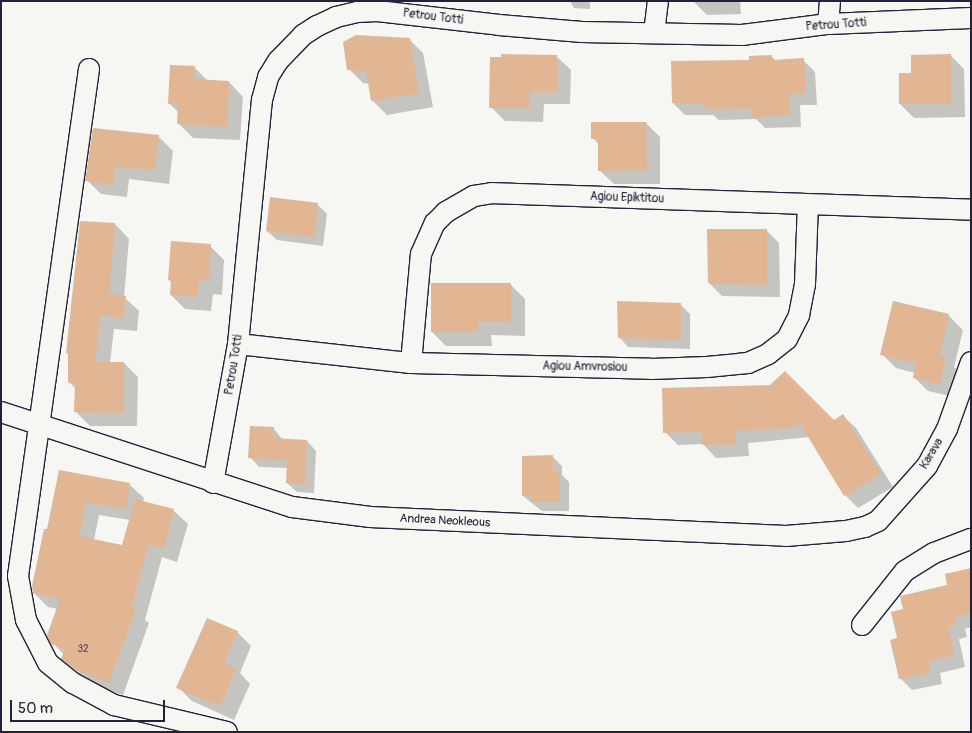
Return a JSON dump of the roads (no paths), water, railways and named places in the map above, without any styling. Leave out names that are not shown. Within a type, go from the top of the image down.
[{"type":"street","points":[[654,33],[658,1]]},
{"type":"street","points":[[828,24],[830,1]]},
{"type":"street","name":"Petrou Totti","points":[[213,482],[238,344],[262,100],[268,77],[278,62],[303,35],[336,17],[357,12],[376,11],[508,26],[582,32],[742,35],[828,24],[971,18]]},
{"type":"street","points":[[89,69],[38,422],[18,576],[26,620],[48,663],[73,683],[114,705],[227,732]]},
{"type":"street","name":"Agiou Epiktitou","points":[[411,363],[421,254],[435,223],[459,203],[474,196],[492,194],[971,210]]},
{"type":"street","name":"Agiou Amvrosiou","points":[[238,344],[411,363],[651,369],[748,363],[768,354],[787,339],[799,315],[805,284],[808,204]]},
{"type":"street","name":"Karava","points":[[865,528],[878,521],[928,466],[947,429],[971,362]]},
{"type":"street","name":"Andrea Neokleous","points":[[1,412],[38,422],[292,507],[370,517],[786,536],[865,528]]},
{"type":"street","points":[[862,625],[905,571],[934,553],[971,539]]}]
